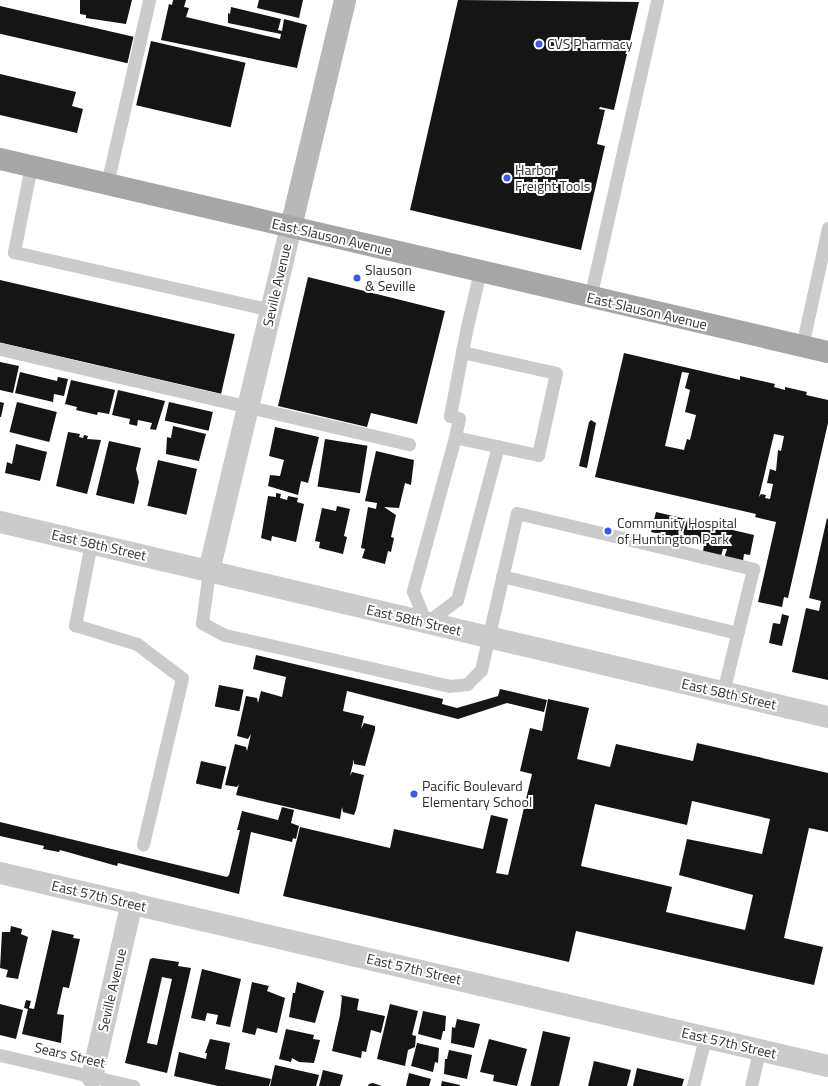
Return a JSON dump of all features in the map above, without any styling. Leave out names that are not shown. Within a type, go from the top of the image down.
[{"type":"main road","name":"East Slauson Avenue","points":[[0,159],[590,298],[828,352]]},
{"type":"street","name":"Seville Avenue","points":[[209,571],[345,0]]},
{"type":"street","name":"East 58th Street","points":[[0,522],[828,717]]},
{"type":"street","name":"East 57th Street","points":[[0,873],[828,1066]]},
{"type":"street","name":"Seville Avenue","points":[[92,1077],[132,903]]},
{"type":"lane","points":[[107,184],[149,0]]},
{"type":"lane","points":[[590,298],[657,0]]},
{"type":"lane","points":[[31,166],[14,252],[271,310]]},
{"type":"lane","points":[[802,346],[828,228]]},
{"type":"lane","points":[[480,272],[462,352],[450,416],[459,418],[413,591],[426,623],[457,600],[498,446]]},
{"type":"lane","points":[[0,349],[409,444]]},
{"type":"lane","points":[[455,436],[538,455],[556,373],[462,352]]},
{"type":"lane","points":[[209,571],[202,623],[226,635],[449,686],[468,684],[481,670],[516,513],[753,569],[723,692]]},
{"type":"lane","points":[[91,543],[75,625],[137,644],[182,678],[143,844]]},
{"type":"lane","points":[[502,576],[737,633]]},
{"type":"lane","points":[[693,1086],[705,1038]]},
{"type":"lane","points":[[751,1086],[759,1050]]},
{"type":"lane","name":"Sears Street","points":[[0,1055],[133,1086]]},
{"type":"building","points":[[80,0],[132,0],[126,24],[86,18],[86,15],[80,14]]},
{"type":"building","points":[[173,0],[186,0],[184,7],[189,8],[186,17],[280,39],[281,34],[228,23],[228,13],[230,14],[231,7],[281,19],[278,30],[282,31],[284,19],[307,25],[297,68],[161,40],[169,4],[172,5]]},
{"type":"building","points":[[259,0],[303,0],[299,18],[257,8]]},
{"type":"building","points":[[458,0],[639,2],[614,110],[600,107],[599,109],[605,110],[597,144],[605,146],[581,250],[410,210]]},
{"type":"building","points":[[0,6],[133,37],[127,63],[0,34]]},
{"type":"building","points":[[151,41],[246,63],[231,127],[136,105]]},
{"type":"building","points":[[0,74],[76,92],[72,106],[83,109],[77,133],[0,115]]},
{"type":"building","points":[[308,277],[445,311],[417,424],[371,413],[367,427],[278,406]]},
{"type":"building","points":[[0,280],[235,334],[221,394],[0,343]]},
{"type":"building","points":[[624,353],[740,380],[740,376],[775,384],[774,387],[785,390],[785,387],[807,392],[806,395],[828,400],[828,423],[788,598],[784,597],[782,607],[758,602],[776,522],[755,517],[756,514],[595,477]],"holes":[[[682,372],[689,373],[685,388],[690,390],[685,412],[696,415],[690,440],[687,439],[684,450],[665,446]],[[774,434],[784,436],[781,451],[778,450],[776,471],[770,469],[767,483],[773,484],[770,499],[765,498],[766,495],[761,494],[759,497]]]},
{"type":"building","points":[[0,362],[19,366],[13,393],[0,390]]},
{"type":"building","points":[[20,372],[57,381],[58,377],[68,379],[64,396],[54,394],[53,402],[15,393]]},
{"type":"building","points":[[71,380],[115,390],[109,414],[98,412],[97,415],[76,410],[77,407],[65,404]]},
{"type":"building","points":[[118,390],[165,401],[156,430],[150,429],[152,423],[138,420],[137,426],[129,424],[130,419],[112,415]]},
{"type":"building","points":[[0,402],[4,403],[1,417],[0,417]]},
{"type":"building","points":[[17,402],[57,412],[49,442],[10,432]]},
{"type":"building","points":[[169,402],[213,412],[209,431],[165,421]]},
{"type":"building","points":[[591,420],[596,423],[587,468],[579,466],[589,422]]},
{"type":"building","points":[[173,426],[206,434],[199,461],[166,454],[167,437],[171,438]]},
{"type":"building","points":[[275,427],[319,437],[308,483],[301,481],[298,495],[268,486],[270,475],[280,476],[284,460],[269,456]]},
{"type":"building","points":[[68,432],[80,434],[79,437],[83,438],[84,435],[88,436],[87,439],[101,440],[87,494],[56,486]]},
{"type":"building","points":[[325,439],[367,446],[360,493],[317,486]]},
{"type":"building","points":[[109,441],[141,448],[136,469],[139,482],[134,504],[96,495]]},
{"type":"building","points":[[16,444],[47,452],[40,481],[5,473],[7,462],[12,464]]},
{"type":"building","points":[[376,451],[414,460],[411,485],[405,483],[399,508],[384,507],[396,515],[391,537],[394,538],[391,552],[388,551],[385,564],[362,558],[365,549],[361,548],[368,507],[376,509],[377,503],[365,501]]},
{"type":"building","points":[[158,460],[197,469],[186,515],[147,506]]},
{"type":"building","points":[[276,493],[281,494],[280,498],[287,500],[288,496],[298,498],[297,502],[304,504],[296,542],[272,536],[271,541],[261,538],[268,496],[276,497]]},
{"type":"building","points":[[337,506],[350,509],[344,536],[347,537],[343,554],[319,548],[320,542],[315,541],[322,508],[336,511]]},
{"type":"building","points":[[656,512],[754,535],[750,555],[744,554],[743,561],[724,558],[727,549],[723,549],[721,556],[703,552],[704,544],[651,532]]},
{"type":"building","points":[[827,518],[828,680],[792,672],[806,608],[819,611],[821,601],[809,598]]},
{"type":"building","points":[[782,614],[789,616],[782,646],[769,643],[773,623],[780,624]]},
{"type":"building","points":[[256,655],[443,699],[442,704],[457,708],[498,696],[500,689],[547,700],[544,712],[507,703],[458,719],[347,691],[343,711],[364,716],[361,729],[364,723],[375,726],[375,730],[365,766],[354,764],[354,759],[350,776],[352,772],[364,775],[356,810],[354,815],[343,812],[342,807],[340,819],[236,795],[239,784],[237,787],[225,785],[235,744],[246,747],[247,751],[251,734],[248,739],[237,736],[246,696],[257,698],[258,703],[261,691],[282,697],[286,677],[253,669]]},
{"type":"building","points":[[219,685],[244,690],[239,711],[215,707]]},
{"type":"building","points":[[548,699],[589,708],[577,759],[610,767],[616,744],[693,761],[697,743],[828,773],[828,832],[809,828],[784,938],[823,947],[814,985],[576,931],[569,962],[283,896],[300,827],[390,848],[394,829],[483,849],[491,815],[508,819],[496,873],[508,875],[532,774],[520,771],[530,728],[542,731]],"holes":[[[692,801],[770,819],[762,854],[687,839],[679,875],[753,895],[745,930],[666,912],[672,887],[581,866],[595,804],[687,825]]]},
{"type":"building","points":[[201,761],[226,767],[221,789],[196,783]]},
{"type":"building","points":[[282,807],[294,810],[291,823],[299,826],[296,839],[293,838],[292,842],[251,832],[239,894],[118,863],[117,866],[60,850],[59,852],[43,849],[44,846],[0,836],[0,822],[227,877],[229,875],[240,830],[237,830],[242,811],[278,820]]},
{"type":"building","points":[[11,926],[22,929],[21,934],[28,937],[18,979],[6,977],[8,970],[0,968],[2,932],[10,932]]},
{"type":"building","points":[[52,930],[74,935],[73,938],[80,939],[69,988],[63,987],[57,1014],[64,1015],[61,1043],[22,1034],[28,1009],[24,1008],[26,1000],[31,1001],[29,1008],[34,1009]]},
{"type":"building","points":[[153,958],[179,962],[178,966],[191,968],[167,1073],[125,1063],[150,959]],"holes":[[[162,977],[172,979],[157,1045],[147,1043]]]},
{"type":"building","points":[[202,969],[241,979],[230,1027],[216,1024],[218,1015],[207,1013],[205,1021],[191,1018]]},
{"type":"building","points":[[252,982],[269,986],[267,991],[285,998],[277,1033],[257,1028],[255,1035],[242,1032]]},
{"type":"building","points":[[297,982],[324,991],[315,1023],[289,1017],[293,993],[295,993]]},
{"type":"building","points":[[340,995],[359,999],[357,1010],[385,1016],[381,1033],[371,1030],[366,1052],[362,1051],[361,1058],[332,1051],[340,1015],[342,997]]},
{"type":"building","points":[[0,1004],[23,1010],[16,1039],[0,1035]]},
{"type":"building","points":[[390,1004],[418,1011],[412,1035],[416,1036],[415,1047],[408,1050],[405,1066],[377,1059]]},
{"type":"building","points":[[423,1011],[446,1016],[445,1031],[443,1031],[441,1040],[418,1034]]},
{"type":"building","points":[[457,1019],[480,1024],[474,1048],[451,1043],[452,1027],[455,1028]]},
{"type":"building","points":[[286,1029],[314,1035],[313,1039],[320,1040],[314,1063],[299,1062],[292,1058],[291,1062],[279,1059]]},
{"type":"building","points":[[543,1031],[570,1037],[559,1086],[530,1086]]},
{"type":"building","points":[[210,1039],[230,1043],[225,1069],[271,1079],[269,1086],[218,1086],[174,1076],[179,1052],[206,1059],[207,1053],[205,1053]]},
{"type":"building","points":[[489,1039],[527,1049],[517,1086],[493,1081],[494,1075],[480,1072]]},
{"type":"building","points":[[417,1043],[439,1048],[438,1063],[435,1062],[433,1072],[411,1066]]},
{"type":"building","points":[[449,1050],[472,1055],[467,1079],[444,1074],[445,1059],[447,1059]]},
{"type":"building","points":[[594,1061],[631,1070],[627,1086],[588,1086]]},
{"type":"building","points":[[275,1065],[319,1075],[316,1086],[270,1086]]},
{"type":"building","points":[[637,1068],[684,1079],[682,1086],[633,1086]]},
{"type":"building","points":[[323,1070],[343,1075],[340,1086],[319,1086]]},
{"type":"building","points":[[409,1073],[431,1079],[429,1086],[406,1086]]},
{"type":"building","points":[[442,1081],[460,1085],[460,1086],[441,1086]]},
{"type":"building","points":[[373,1083],[382,1086],[368,1086],[369,1084]]},
{"type":"place","name":"CVS Pharmacy","points":[[539,44]]},
{"type":"place","name":"Harbor Freight Tools","points":[[507,178]]},
{"type":"place","name":"Slauson & Seville","points":[[357,278]]},
{"type":"place","name":"Community Hospital of Huntington Park","points":[[608,531]]},
{"type":"place","name":"Pacific Boulevard Elementary School","points":[[414,794]]}]
